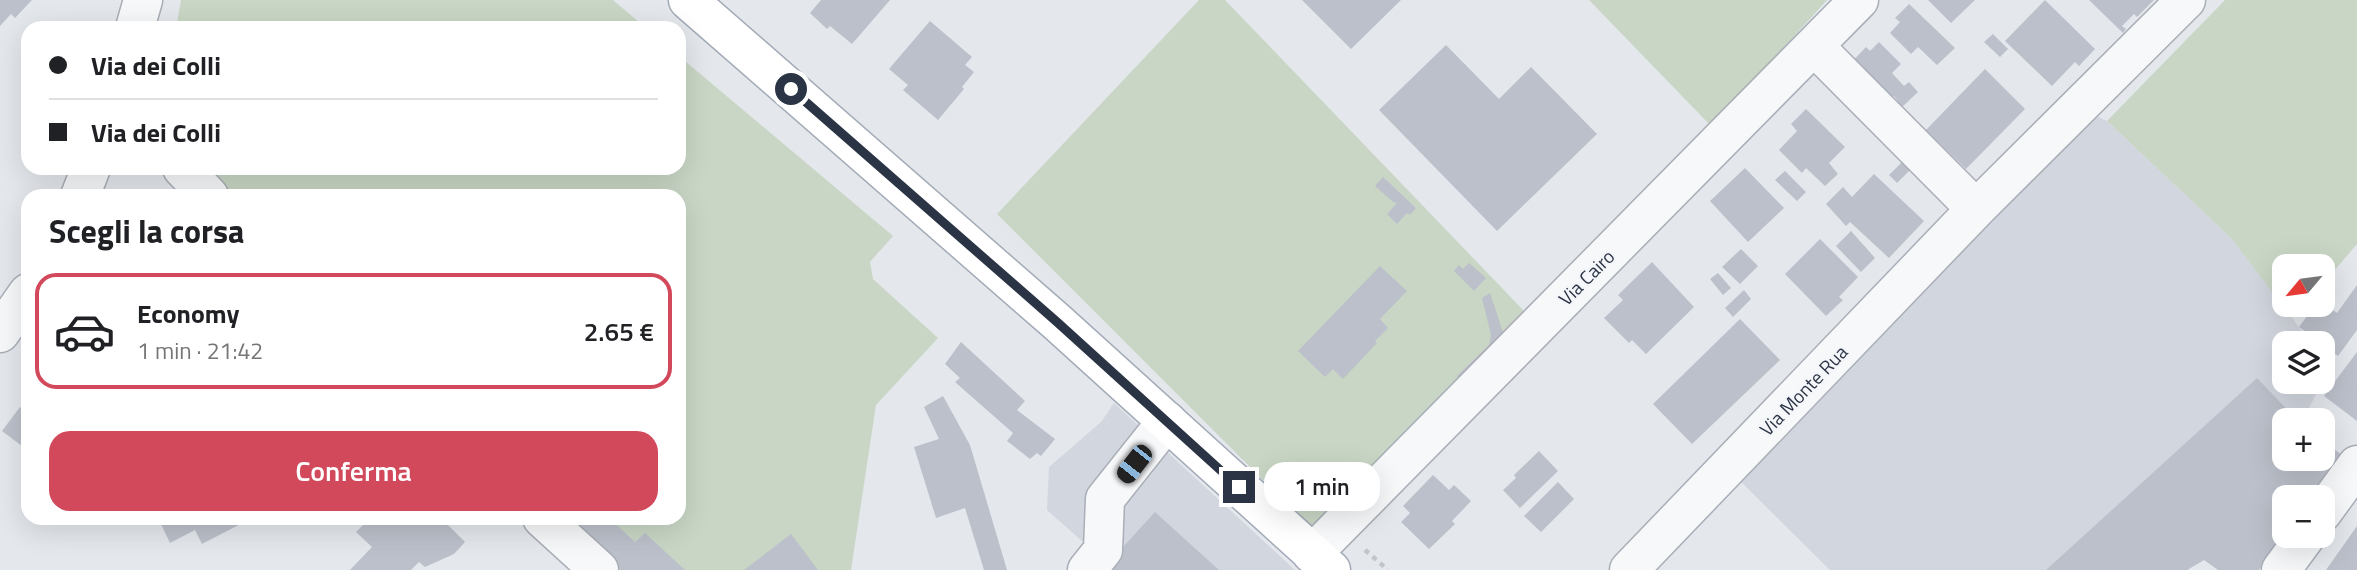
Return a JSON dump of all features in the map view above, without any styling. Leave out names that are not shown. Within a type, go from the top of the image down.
[{"type":"main road","points":[[688,0],[1057,322],[1322,562]]},
{"type":"street","points":[[137,21],[144,0]]},
{"type":"street","name":"Via Cairo","points":[[1322,562],[1859,0]]},
{"type":"street","name":"Via Monte Rua","points":[[1629,570],[1976,209],[2186,0]]},
{"type":"street","points":[[1814,46],[1976,209]]},
{"type":"street","points":[[189,175],[202,189]]},
{"type":"street","points":[[0,333],[21,303]]},
{"type":"street","points":[[1087,570],[1103,550],[1105,499],[1167,421]]},
{"type":"street","points":[[2335,495],[2357,465]]},
{"type":"street","points":[[550,525],[599,570]]},
{"type":"street","points":[[2281,570],[2297,548]]},
{"type":"shaded area","points":[[2067,102],[2107,121],[2231,238],[2272,290],[2272,317],[2292,317],[2302,331],[2272,331],[2272,394],[2316,394],[2309,408],[2272,408],[2272,441],[2204,560],[2187,570],[1830,570],[1714,455]]},
{"type":"shaded area","points":[[1114,403],[1295,570],[1066,570],[1091,549],[1047,510],[1049,467],[1101,422]]},
{"type":"green space","points":[[181,0],[613,0],[638,21],[177,21]]},
{"type":"green space","points":[[1199,0],[1225,0],[1526,313],[1311,528],[997,214]]},
{"type":"green space","points":[[1589,0],[1827,0],[1712,127]]},
{"type":"green space","points":[[2225,0],[2357,0],[2357,244],[2335,270],[2335,254],[2272,254],[2272,292],[2231,238],[2107,121]]},
{"type":"green space","points":[[686,62],[893,236],[870,262],[873,279],[938,338],[876,405],[851,570],[609,570],[562,525],[686,525],[686,189],[223,189],[210,175],[686,175]]},
{"type":"building","points":[[0,0],[32,0],[15,18],[11,14],[0,26]]},
{"type":"building","points":[[821,0],[890,0],[852,44],[830,26],[827,29],[810,13]]},
{"type":"building","points":[[1302,0],[1401,0],[1351,49]]},
{"type":"building","points":[[1928,0],[1975,0],[1951,23]]},
{"type":"building","points":[[2045,0],[2095,49],[2079,66],[2075,62],[2052,86],[2005,41]]},
{"type":"building","points":[[2089,0],[2154,0],[2137,17],[2134,14],[2122,26],[2126,29],[2123,33]]},
{"type":"building","points":[[1909,4],[1955,48],[1937,65],[1918,47],[1911,54],[1890,33],[1900,22],[1895,18]]},
{"type":"building","points":[[930,21],[972,57],[965,65],[974,72],[962,87],[964,89],[938,120],[903,90],[908,85],[889,69]]},
{"type":"building","points":[[1993,34],[2008,49],[2000,57],[1984,42]]},
{"type":"building","points":[[1879,42],[1901,64],[1892,73],[1904,86],[1909,82],[1918,92],[1902,107],[1894,96],[1888,101],[1850,64],[1866,47],[1870,51]]},
{"type":"building","points":[[1446,45],[1499,99],[1531,67],[1597,134],[1497,231],[1379,110]]},
{"type":"building","points":[[1985,69],[2025,109],[1966,169],[1926,130]]},
{"type":"building","points":[[1806,109],[1845,147],[1829,163],[1838,174],[1825,186],[1806,168],[1802,173],[1779,150],[1797,131],[1791,124]]},
{"type":"building","points":[[1903,161],[1911,169],[1897,183],[1889,175]]},
{"type":"building","points":[[1745,168],[1784,208],[1748,242],[1710,201]]},
{"type":"building","points":[[1785,171],[1806,192],[1797,201],[1775,180]]},
{"type":"building","points":[[1874,174],[1924,221],[1889,258],[1850,222],[1846,226],[1826,204],[1843,187],[1852,197]]},
{"type":"building","points":[[1383,177],[1416,208],[1397,224],[1387,214],[1397,203],[1375,186]]},
{"type":"building","points":[[1851,231],[1875,258],[1861,272],[1836,246]]},
{"type":"building","points":[[1820,239],[1858,277],[1839,297],[1843,300],[1826,316],[1785,274]]},
{"type":"building","points":[[1741,249],[1758,266],[1740,284],[1722,267]]},
{"type":"building","points":[[1652,262],[1694,307],[1646,354],[1632,340],[1629,343],[1604,318],[1623,300],[1618,295]]},
{"type":"building","points":[[1469,263],[1486,278],[1474,291],[1454,271],[1459,265],[1463,269]]},
{"type":"building","points":[[1380,266],[1407,291],[1380,319],[1388,328],[1343,379],[1333,369],[1325,377],[1298,351]]},
{"type":"building","points":[[1718,273],[1731,288],[1723,295],[1710,279]]},
{"type":"building","points":[[2357,285],[2357,330],[2338,356],[2335,354],[2335,331],[2304,331],[2299,327],[2306,317],[2335,317],[2335,312],[2337,313]]},
{"type":"building","points":[[1744,290],[1751,299],[1733,317],[1725,308]]},
{"type":"building","points":[[1490,293],[1505,338],[1466,385],[1457,376],[1489,345],[1491,335],[1482,298]]},
{"type":"building","points":[[1740,319],[1780,360],[1692,444],[1653,404]]},
{"type":"building","points":[[961,342],[1025,401],[1017,410],[1055,439],[1041,456],[1037,453],[1030,459],[1007,441],[1013,433],[955,382],[960,378],[945,364]]},
{"type":"building","points":[[2357,352],[2357,421],[2324,396],[2335,394],[2335,381]]},
{"type":"building","points":[[2257,378],[2286,408],[2272,408],[2272,471],[2330,471],[2320,485],[2272,485],[2272,548],[2275,548],[2259,570],[2218,570],[2204,560],[2187,570],[2046,570]]},
{"type":"building","points":[[943,396],[970,445],[1007,570],[984,570],[965,508],[936,518],[914,447],[939,439],[924,407]]},
{"type":"building","points":[[20,407],[21,408],[21,445],[2,431]]},
{"type":"building","points":[[2335,450],[2342,455],[2335,464]]},
{"type":"building","points":[[1539,451],[1558,471],[1520,508],[1503,490]]},
{"type":"building","points":[[1433,475],[1449,490],[1454,485],[1471,501],[1452,521],[1455,524],[1429,549],[1401,522],[1410,513],[1403,506]]},
{"type":"building","points":[[1558,482],[1574,499],[1541,532],[1524,516]]},
{"type":"building","points":[[1155,512],[1177,532],[1219,570],[1102,570]]},
{"type":"building","points":[[161,525],[239,525],[202,544],[195,530],[170,543]]},
{"type":"building","points":[[363,525],[448,525],[465,542],[454,554],[425,567],[419,562],[411,570],[350,570],[372,547],[356,532]]},
{"type":"building","points":[[572,525],[617,525],[635,542],[645,533],[685,570],[621,570]]},
{"type":"building","points":[[2357,526],[2357,570],[2326,570]]},
{"type":"building","points":[[791,534],[818,570],[744,570]]},
{"type":"route","points":[[791,89],[1057,322],[1239,487]]}]
